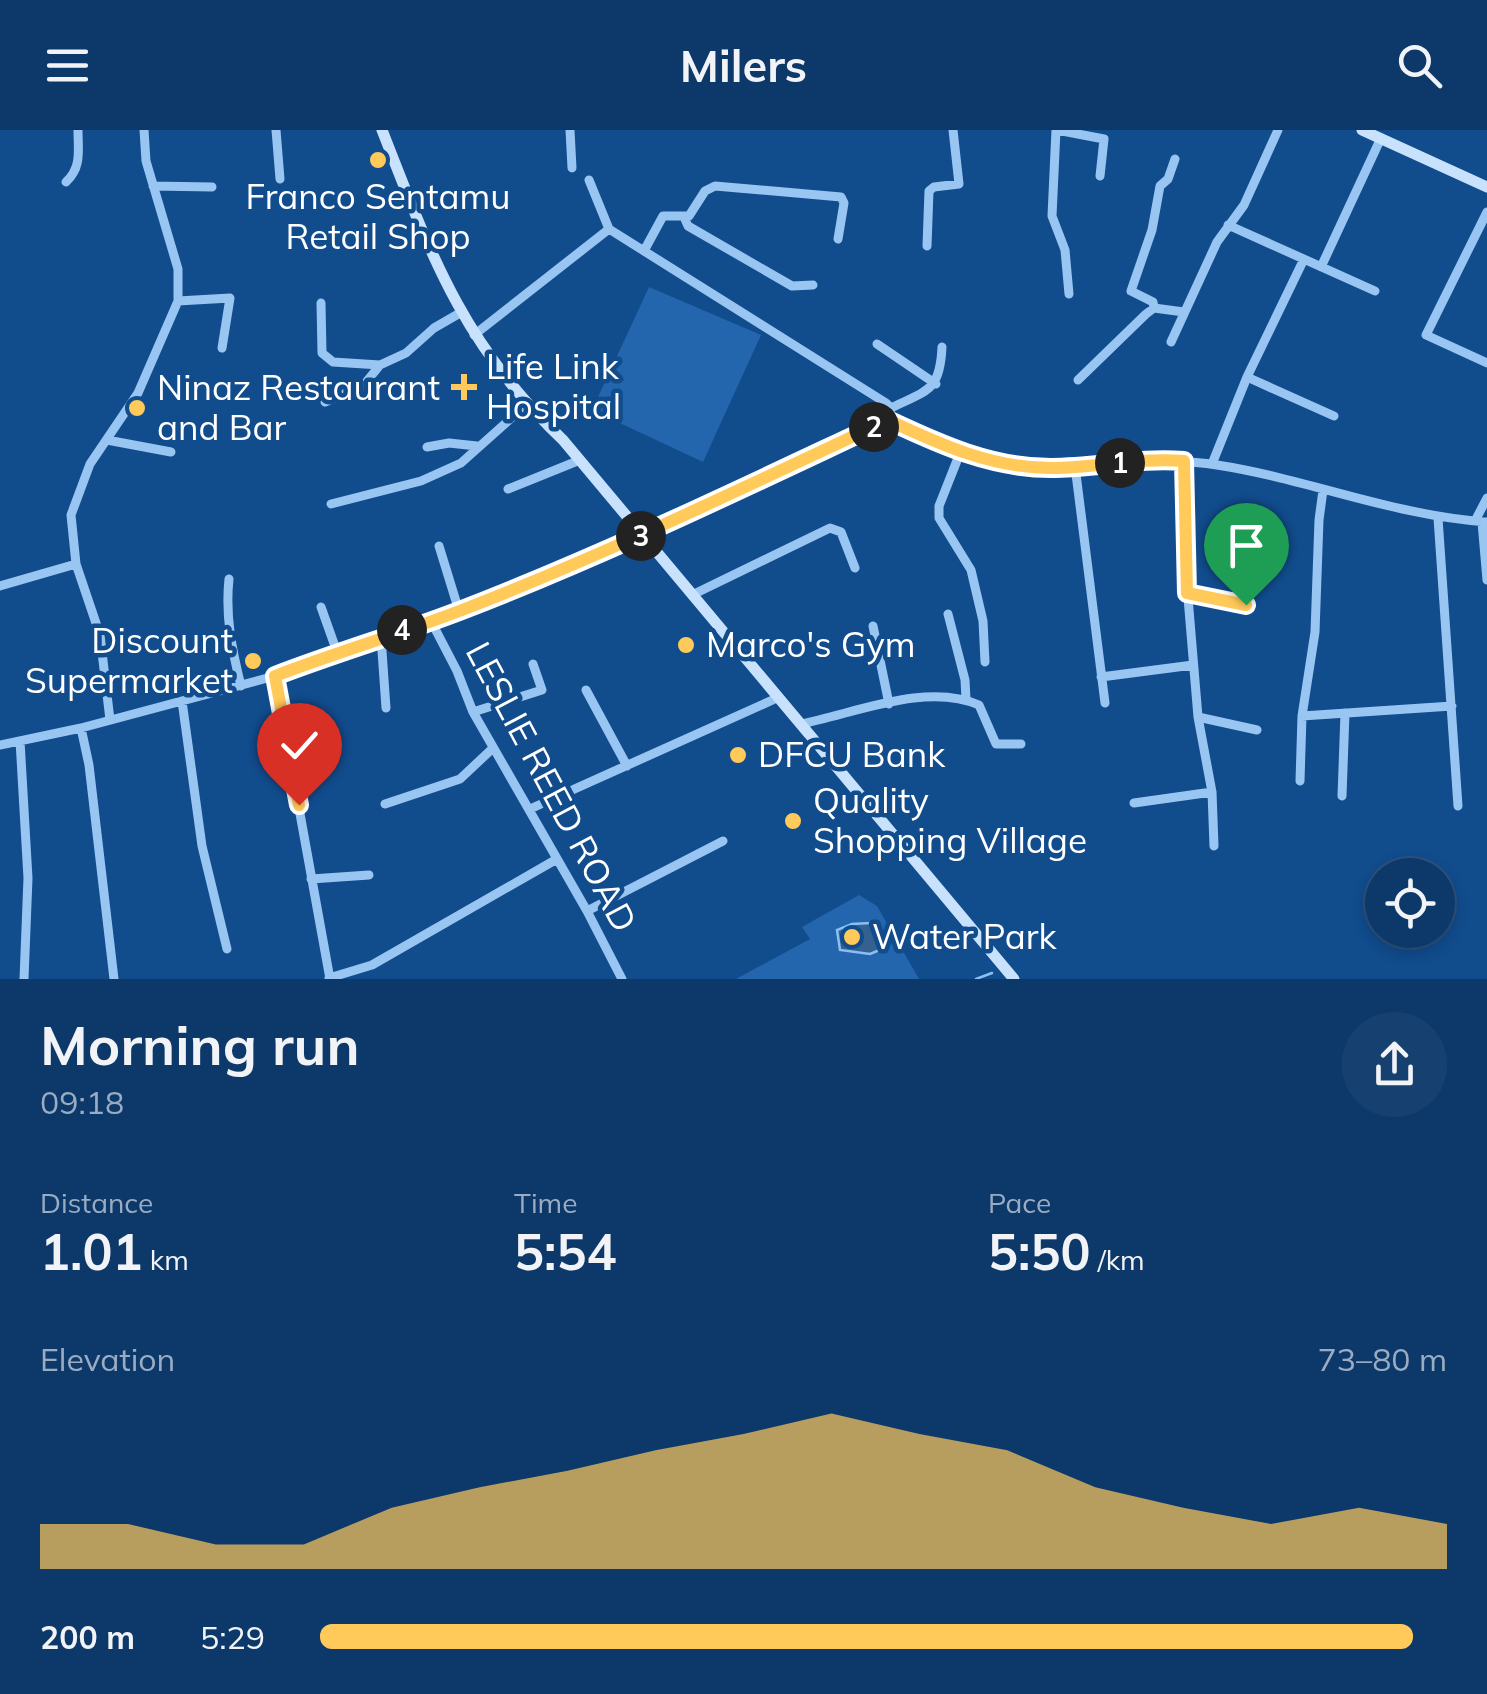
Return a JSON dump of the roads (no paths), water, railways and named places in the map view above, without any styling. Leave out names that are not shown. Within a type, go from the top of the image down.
[{"type":"main road","points":[[382,130],[418,223],[460,313],[526,405],[564,440],[1014,979]]},
{"type":"main road","points":[[1362,130],[1486,186]]},
{"type":"street","points":[[66,182],[79,164],[78,130]]},
{"type":"street","points":[[110,720],[100,635],[76,564],[72,516],[90,464],[138,393],[178,300],[178,269],[146,160],[144,130]]},
{"type":"street","points":[[276,130],[280,179]]},
{"type":"street","points":[[570,130],[572,168]]},
{"type":"street","points":[[927,246],[929,191],[959,184],[953,130]]},
{"type":"street","points":[[1069,294],[1065,250],[1052,216],[1057,130],[1104,139],[1100,176]]},
{"type":"street","points":[[1171,342],[1228,225],[1244,205],[1278,130]]},
{"type":"street","points":[[1321,267],[1381,138]]},
{"type":"street","points":[[1154,308],[1153,302],[1131,291],[1152,230],[1160,186],[1168,179],[1175,159]]},
{"type":"street","points":[[589,180],[609,229],[891,408]]},
{"type":"street","points":[[154,186],[212,188]]},
{"type":"street","points":[[645,249],[663,216],[689,216],[708,187],[714,186],[841,197],[844,203],[838,238]]},
{"type":"street","points":[[1487,212],[1426,335],[1487,363]]},
{"type":"street","points":[[684,216],[688,226],[792,286],[813,285]]},
{"type":"street","points":[[1228,225],[1374,291]]},
{"type":"street","points":[[474,335],[609,229]]},
{"type":"street","points":[[1212,464],[1246,377],[1304,259]]},
{"type":"street","points":[[178,300],[230,298],[222,348]]},
{"type":"street","points":[[320,304],[322,353],[327,360],[380,365]]},
{"type":"street","points":[[1154,308],[1184,312]]},
{"type":"street","points":[[1078,380],[1154,308]]},
{"type":"street","points":[[326,402],[363,386],[380,365],[406,353],[434,328],[460,313]]},
{"type":"street","points":[[876,344],[936,384]]},
{"type":"street","points":[[888,420],[891,408],[936,384],[941,372],[942,346]]},
{"type":"street","points":[[1246,377],[1334,416]]},
{"type":"street","points":[[331,504],[422,482],[460,463],[526,405]]},
{"type":"street","points":[[888,420],[960,454],[1013,465],[1184,461],[1212,464],[1438,518],[1482,522]]},
{"type":"street","points":[[0,746],[275,676],[459,611],[643,535],[888,420]]},
{"type":"street","points":[[107,440],[171,452]]},
{"type":"street","points":[[427,447],[449,443],[477,446]]},
{"type":"street","points":[[960,454],[939,518],[971,570],[984,620],[985,662]]},
{"type":"street","points":[[508,489],[580,460]]},
{"type":"street","points":[[1184,461],[1187,593],[1198,717],[1212,792],[1214,846]]},
{"type":"street","points":[[1075,466],[1105,703]]},
{"type":"street","points":[[1300,780],[1302,716],[1314,632],[1318,520],[1323,490]]},
{"type":"street","points":[[1487,498],[1482,522],[1487,580]]},
{"type":"street","points":[[1438,518],[1458,806]]},
{"type":"street","points":[[692,595],[830,528],[841,532],[856,568]]},
{"type":"street","points":[[439,546],[459,611]]},
{"type":"street","points":[[0,586],[76,564]]},
{"type":"street","points":[[230,579],[226,604],[240,686]]},
{"type":"street","points":[[1187,593],[1246,605]]},
{"type":"street","points":[[321,607],[337,652]]},
{"type":"street","points":[[948,614],[966,699]]},
{"type":"street","name":"LESLIE REED ROAD","points":[[430,620],[473,712],[622,979]]},
{"type":"street","points":[[873,626],[889,704]]},
{"type":"street","points":[[381,637],[386,708]]},
{"type":"street","points":[[473,712],[542,690],[533,664]]},
{"type":"street","points":[[1101,676],[1194,666]]},
{"type":"street","points":[[275,676],[330,978],[372,965],[557,858]]},
{"type":"street","points":[[586,690],[627,766]]},
{"type":"street","points":[[801,724],[927,695],[966,699],[984,711],[996,744],[1021,744]]},
{"type":"street","points":[[530,810],[777,698]]},
{"type":"street","points":[[182,701],[202,846],[227,949]]},
{"type":"street","points":[[1302,716],[1452,706]]},
{"type":"street","points":[[1342,796],[1344,713]]},
{"type":"street","points":[[1198,717],[1257,730]]},
{"type":"street","points":[[81,728],[92,784],[114,979]]},
{"type":"street","points":[[20,741],[28,878],[24,979]]},
{"type":"street","points":[[385,804],[460,779],[493,748]]},
{"type":"street","points":[[1134,803],[1212,792]]},
{"type":"street","points":[[587,911],[723,841]]},
{"type":"street","points":[[311,879],[370,875]]},
{"type":"waterway","points":[[976,979],[992,973]]},
{"type":"place","name":"Franco Sentamu Retail Shop","points":[[378,160]]},
{"type":"place","name":"Life Link Hospital","points":[[464,387]]},
{"type":"place","name":"Ninaz Restaurant and Bar","points":[[137,408]]},
{"type":"place","name":"Marco's Gym","points":[[686,645]]},
{"type":"place","name":"Discount Supermarket","points":[[253,661]]},
{"type":"place","name":"DFCU Bank","points":[[738,755]]},
{"type":"place","name":"Quality Shopping Village","points":[[793,821]]},
{"type":"place","name":"Water Park","points":[[852,937]]}]
